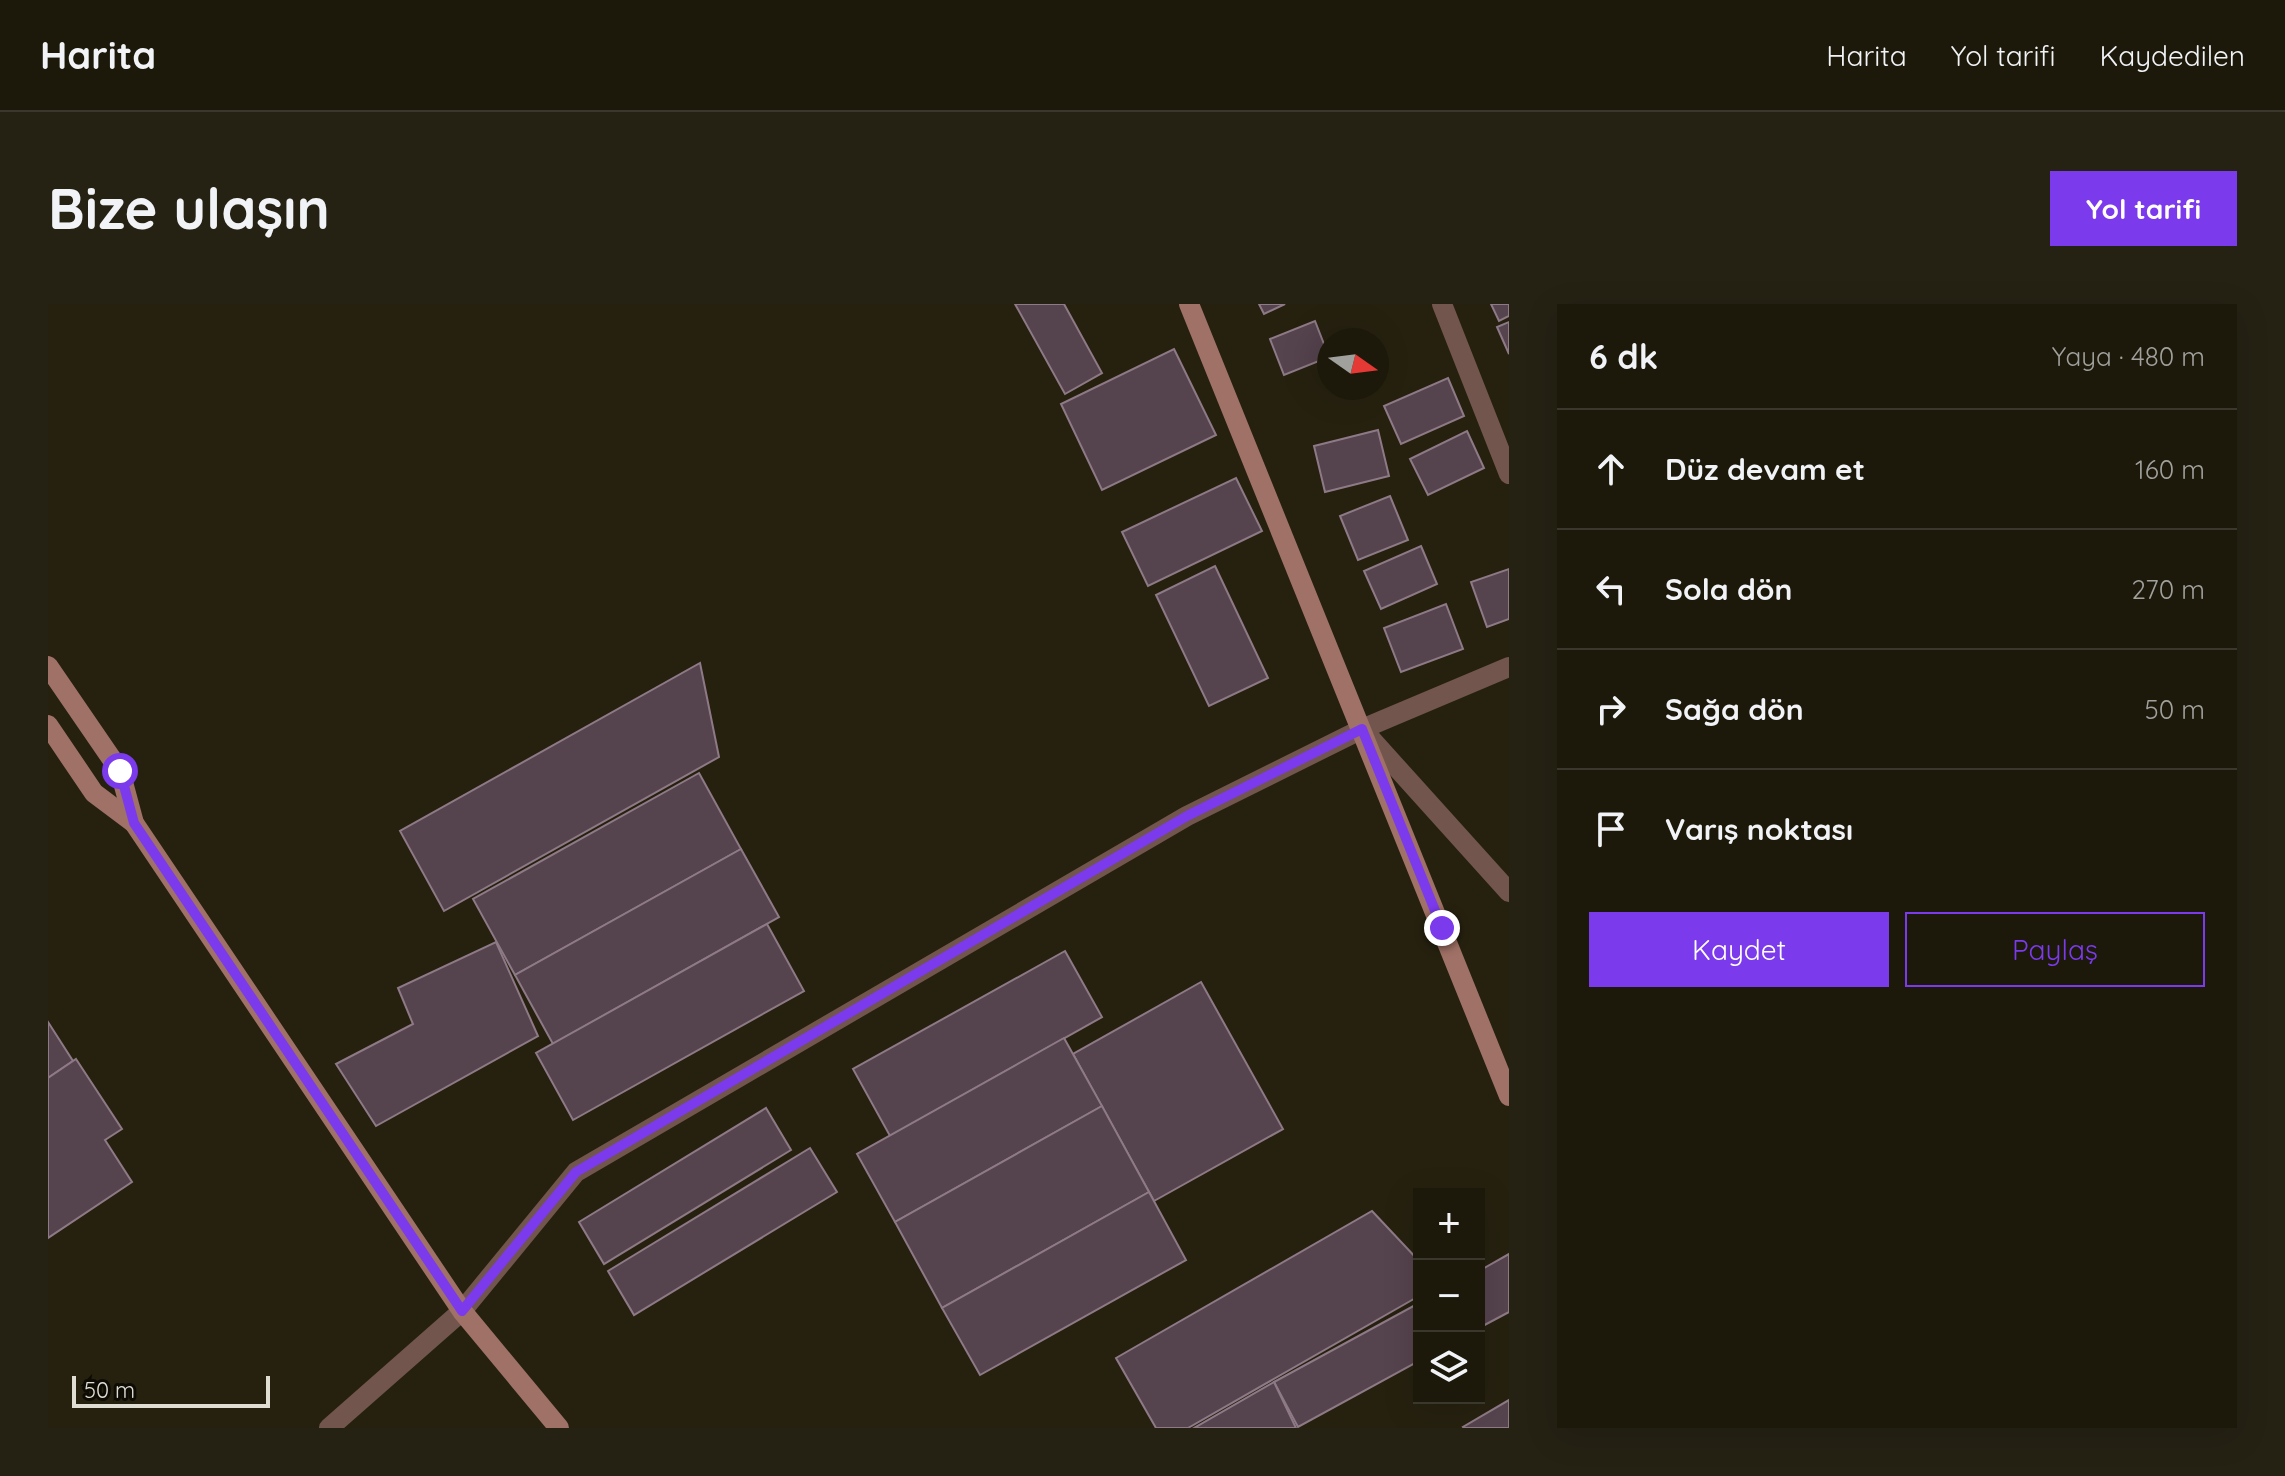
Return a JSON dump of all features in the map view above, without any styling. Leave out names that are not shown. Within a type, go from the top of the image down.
[{"type":"street","points":[[1189,304],[1509,1096]]},
{"type":"street","points":[[1442,304],[1509,474]]},
{"type":"street","points":[[48,666],[120,771],[134,823],[462,1311],[559,1428]]},
{"type":"street","points":[[329,1428],[462,1311],[576,1172],[1187,816],[1362,729],[1509,667]]},
{"type":"street","points":[[48,725],[94,793],[134,823]]},
{"type":"street","points":[[1362,729],[1509,892]]},
{"type":"building","points":[[1015,304],[1064,304],[1102,373],[1065,394]]},
{"type":"building","points":[[1259,304],[1285,304],[1264,314]]},
{"type":"building","points":[[1491,304],[1509,304],[1509,316],[1499,321]]},
{"type":"building","points":[[1315,321],[1317,362],[1284,375],[1270,339]]},
{"type":"building","points":[[1509,322],[1509,354],[1497,327]]},
{"type":"building","points":[[1174,349],[1216,435],[1102,490],[1061,404]]},
{"type":"building","points":[[1448,378],[1464,416],[1401,444],[1384,406]]},
{"type":"building","points":[[1378,430],[1389,476],[1325,492],[1314,446]]},
{"type":"building","points":[[1467,431],[1484,468],[1428,495],[1410,459]]},
{"type":"building","points":[[1236,478],[1262,531],[1148,586],[1122,532]]},
{"type":"building","points":[[1390,496],[1408,540],[1358,560],[1340,516]]},
{"type":"building","points":[[1421,546],[1437,584],[1381,609],[1364,571]]},
{"type":"building","points":[[1215,566],[1268,678],[1209,706],[1156,595]]},
{"type":"building","points":[[1509,569],[1509,619],[1487,627],[1471,582]]},
{"type":"building","points":[[1446,604],[1463,649],[1401,672],[1384,628]]},
{"type":"building","points":[[700,663],[719,757],[444,911],[400,831]]},
{"type":"building","points":[[699,773],[741,849],[515,975],[473,899]]},
{"type":"building","points":[[741,849],[779,917],[553,1044],[515,975]]},
{"type":"building","points":[[767,924],[804,991],[573,1120],[536,1053]]},
{"type":"building","points":[[496,942],[538,1036],[376,1126],[336,1064],[413,1024],[398,988]]},
{"type":"building","points":[[1065,951],[1102,1017],[890,1136],[853,1069]]},
{"type":"building","points":[[1201,982],[1283,1129],[1154,1201],[1073,1054]]},
{"type":"building","points":[[48,1022],[73,1061],[48,1078]]},
{"type":"building","points":[[1064,1038],[1102,1106],[895,1222],[857,1154]]},
{"type":"building","points":[[76,1059],[122,1129],[105,1140],[132,1182],[48,1238],[48,1078]]},
{"type":"building","points":[[1102,1106],[1149,1192],[942,1308],[895,1222]]},
{"type":"building","points":[[766,1108],[791,1150],[604,1264],[579,1222]]},
{"type":"building","points":[[810,1148],[837,1192],[634,1315],[608,1271]]},
{"type":"building","points":[[1149,1192],[1186,1260],[980,1375],[942,1308]]},
{"type":"building","points":[[1372,1211],[1413,1255],[1413,1299],[1188,1428],[1156,1428],[1116,1358]]},
{"type":"building","points":[[1509,1254],[1509,1312],[1485,1325],[1485,1268]]},
{"type":"building","points":[[1413,1306],[1413,1364],[1298,1427],[1274,1382]]},
{"type":"building","points":[[1274,1382],[1296,1428],[1194,1428]]},
{"type":"building","points":[[1509,1400],[1509,1428],[1463,1427]]},
{"type":"route","points":[[120,771],[134,823],[462,1311],[576,1172],[1187,816],[1362,729],[1442,928]]}]
